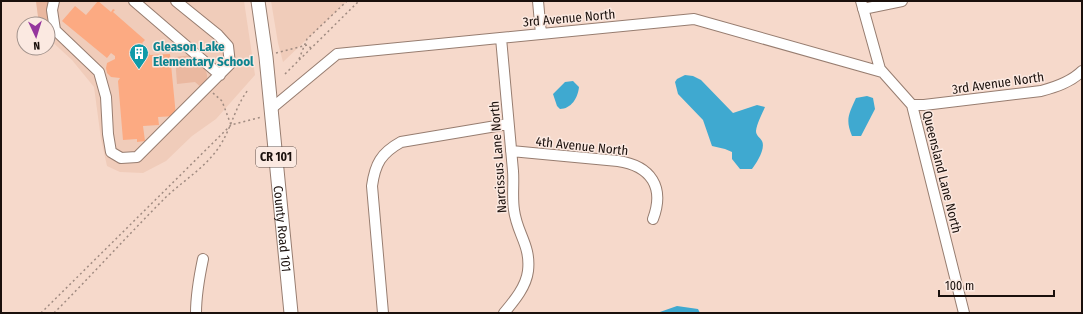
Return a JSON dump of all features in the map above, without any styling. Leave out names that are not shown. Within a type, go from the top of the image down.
[{"type":"main road","name":"County Road 101","points":[[258,1],[266,57],[267,112],[291,313]]},
{"type":"street","points":[[54,1],[52,10],[55,30],[99,72],[106,97],[108,134],[111,152],[121,158],[137,157],[230,64],[228,46],[183,3]]},
{"type":"street","points":[[134,1],[220,75]]},
{"type":"street","points":[[538,1],[541,34]]},
{"type":"street","points":[[862,5],[902,1]]},
{"type":"street","name":"Queensland Lane North","points":[[862,5],[880,69],[912,105],[964,313]]},
{"type":"street","name":"3rd Avenue North","points":[[267,112],[337,54],[694,19],[882,72]]},
{"type":"street","name":"Narcissus Lane North","points":[[501,38],[514,182],[514,211],[528,250],[528,273],[524,284],[518,295],[504,313]]},
{"type":"street","name":"3rd Avenue North","points":[[912,105],[924,105],[1041,91],[1056,87],[1070,80],[1082,70]]},
{"type":"street","points":[[383,313],[372,186],[373,175],[380,160],[391,148],[401,142],[508,124]]},
{"type":"street","name":"4th Avenue North","points":[[511,151],[618,161],[630,163],[640,167],[649,175],[655,185],[658,196],[657,208],[653,219]]},
{"type":"street","points":[[196,313],[196,298],[203,260]]},
{"type":"path","points":[[298,61],[307,39],[347,1]]},
{"type":"path","points":[[285,74],[359,1]]},
{"type":"path","points":[[276,54],[304,46],[311,48]]},
{"type":"path","points":[[207,87],[222,101],[231,125]]},
{"type":"path","points":[[54,313],[167,197],[206,163],[227,135],[241,99],[248,90]]},
{"type":"path","points":[[41,313],[231,125],[267,112]]},
{"type":"shaded area","points":[[36,1],[244,1],[255,75],[216,119],[192,136],[166,161],[143,173],[120,172],[107,166],[101,139],[94,87],[72,60],[56,45],[56,16],[38,16]]},
{"type":"shaded area","points":[[36,1],[53,1],[52,16],[38,16]]},
{"type":"shaded area","points":[[271,1],[347,1],[283,62],[278,43]]},
{"type":"shaded area","points":[[192,55],[205,69],[207,80],[204,82],[202,88],[195,82],[177,84],[175,57]]},
{"type":"water","points":[[685,75],[693,76],[701,80],[733,113],[757,105],[765,107],[758,122],[756,131],[757,135],[762,141],[763,148],[756,164],[752,169],[740,169],[732,159],[732,152],[712,146],[703,120],[678,94],[675,82],[677,79]]},
{"type":"water","points":[[573,81],[579,87],[577,95],[571,105],[564,109],[560,109],[557,106],[553,94],[565,82]]},
{"type":"water","points":[[867,96],[873,98],[875,109],[861,136],[852,136],[848,121],[850,113],[856,98]]},
{"type":"water","points":[[677,306],[698,309],[700,313],[657,313]]},
{"type":"building","name":"Gleason Lake Elementary School","points":[[98,1],[111,12],[113,9],[115,10],[113,12],[145,40],[142,43],[150,55],[170,54],[176,116],[158,117],[159,125],[143,126],[145,141],[137,142],[137,139],[123,140],[118,81],[120,78],[111,77],[107,73],[106,68],[107,63],[115,59],[115,56],[111,53],[107,58],[62,21],[75,6],[86,15]]},
{"type":"place","name":"Gleason Lake Elementary School","points":[[139,70]]}]
